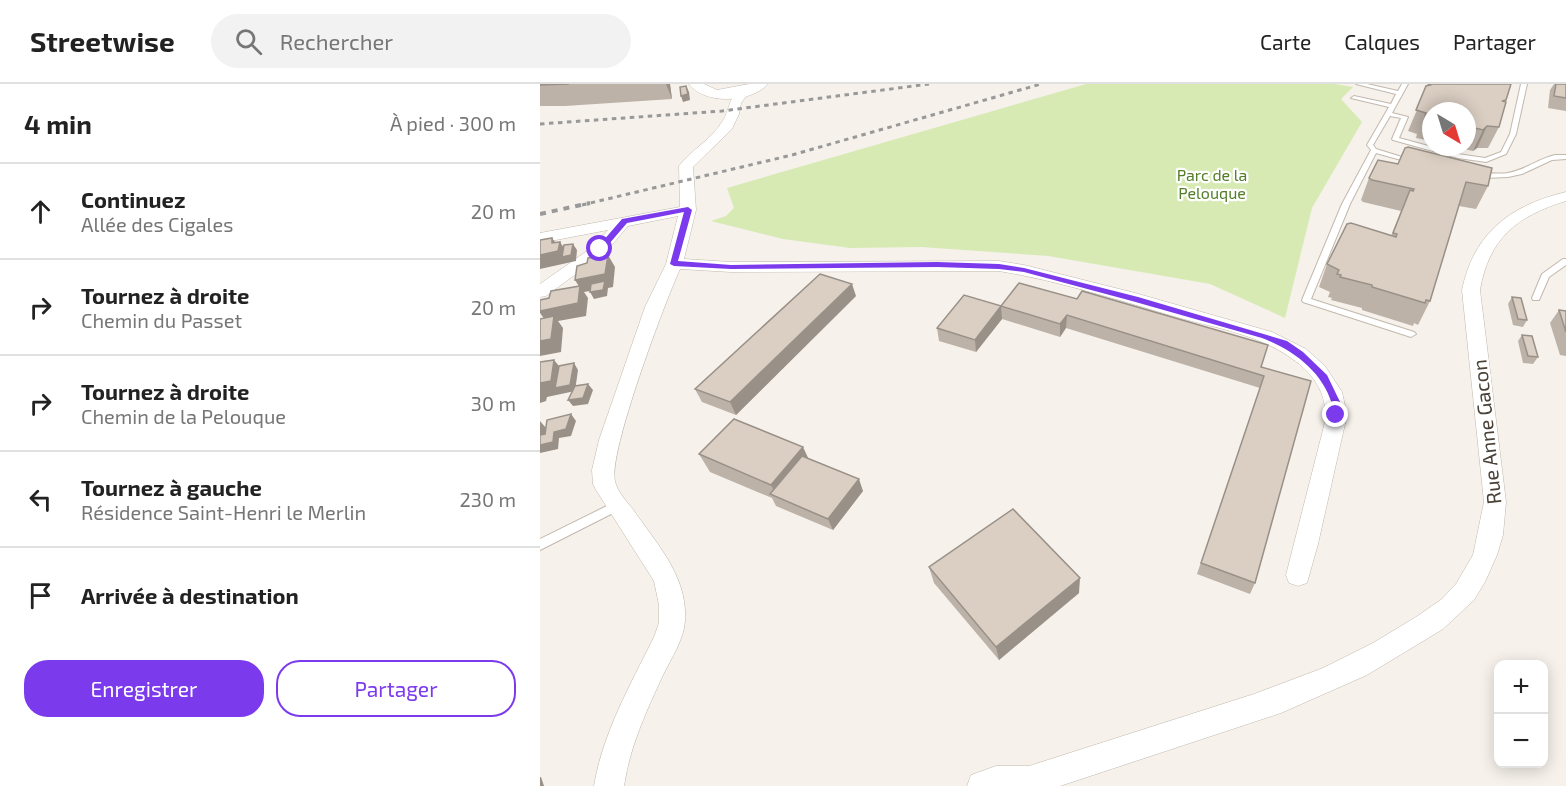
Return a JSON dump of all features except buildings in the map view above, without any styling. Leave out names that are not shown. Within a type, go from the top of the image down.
[{"type":"street","points":[[609,786],[613,759],[622,730],[666,641],[672,623],[672,605],[670,588],[661,567],[604,484],[605,456],[654,307],[674,264],[688,210],[689,189],[686,166],[727,126],[747,91],[700,89],[696,84]]},
{"type":"street","name":"Rue Anne Gacon","points":[[982,786],[996,781],[1026,784],[1298,694],[1391,648],[1454,604],[1470,586],[1484,562],[1494,519],[1495,502],[1471,290],[1476,263],[1484,248],[1508,222],[1537,206],[1566,196]]},
{"type":"street","points":[[540,238],[688,210]]},
{"type":"street","points":[[540,292],[600,249],[624,221]]},
{"type":"street","points":[[674,264],[731,267],[999,266],[1024,270],[1135,299],[1284,343],[1300,354],[1324,378],[1337,406],[1316,507],[1298,575]]},
{"type":"lane","points":[[1359,84],[1400,93]]},
{"type":"lane","points":[[1405,84],[1370,145],[1374,150],[1425,164]]},
{"type":"lane","points":[[1387,114],[1405,117],[1395,139],[1458,156],[1486,160],[1504,153],[1513,134],[1524,84]]},
{"type":"lane","points":[[1354,98],[1392,106]]},
{"type":"lane","points":[[1374,150],[1346,204],[1306,300],[1411,334]]},
{"type":"lane","points":[[1469,174],[1502,177],[1527,170],[1550,158],[1566,157]]},
{"type":"lane","points":[[1536,298],[1545,276],[1566,261]]},
{"type":"lane","points":[[540,545],[617,506]]},
{"type":"green space","name":"Parc de la Pelouque","points":[[1086,84],[1335,84],[1353,87],[1341,99],[1362,122],[1312,208],[1285,318],[1210,284],[1048,256],[921,247],[850,248],[783,239],[711,221],[726,216],[734,208],[727,188]]},
{"type":"railway","points":[[540,124],[722,111],[929,84]]},
{"type":"railway","points":[[582,205],[792,155],[1041,84]]},
{"type":"railway","points":[[540,214],[590,203]]},
{"type":"route","points":[[600,249],[624,221],[688,210],[674,264],[731,267],[999,266],[1024,270],[1135,299],[1284,343],[1300,354],[1324,378],[1337,406],[1336,415]]}]
